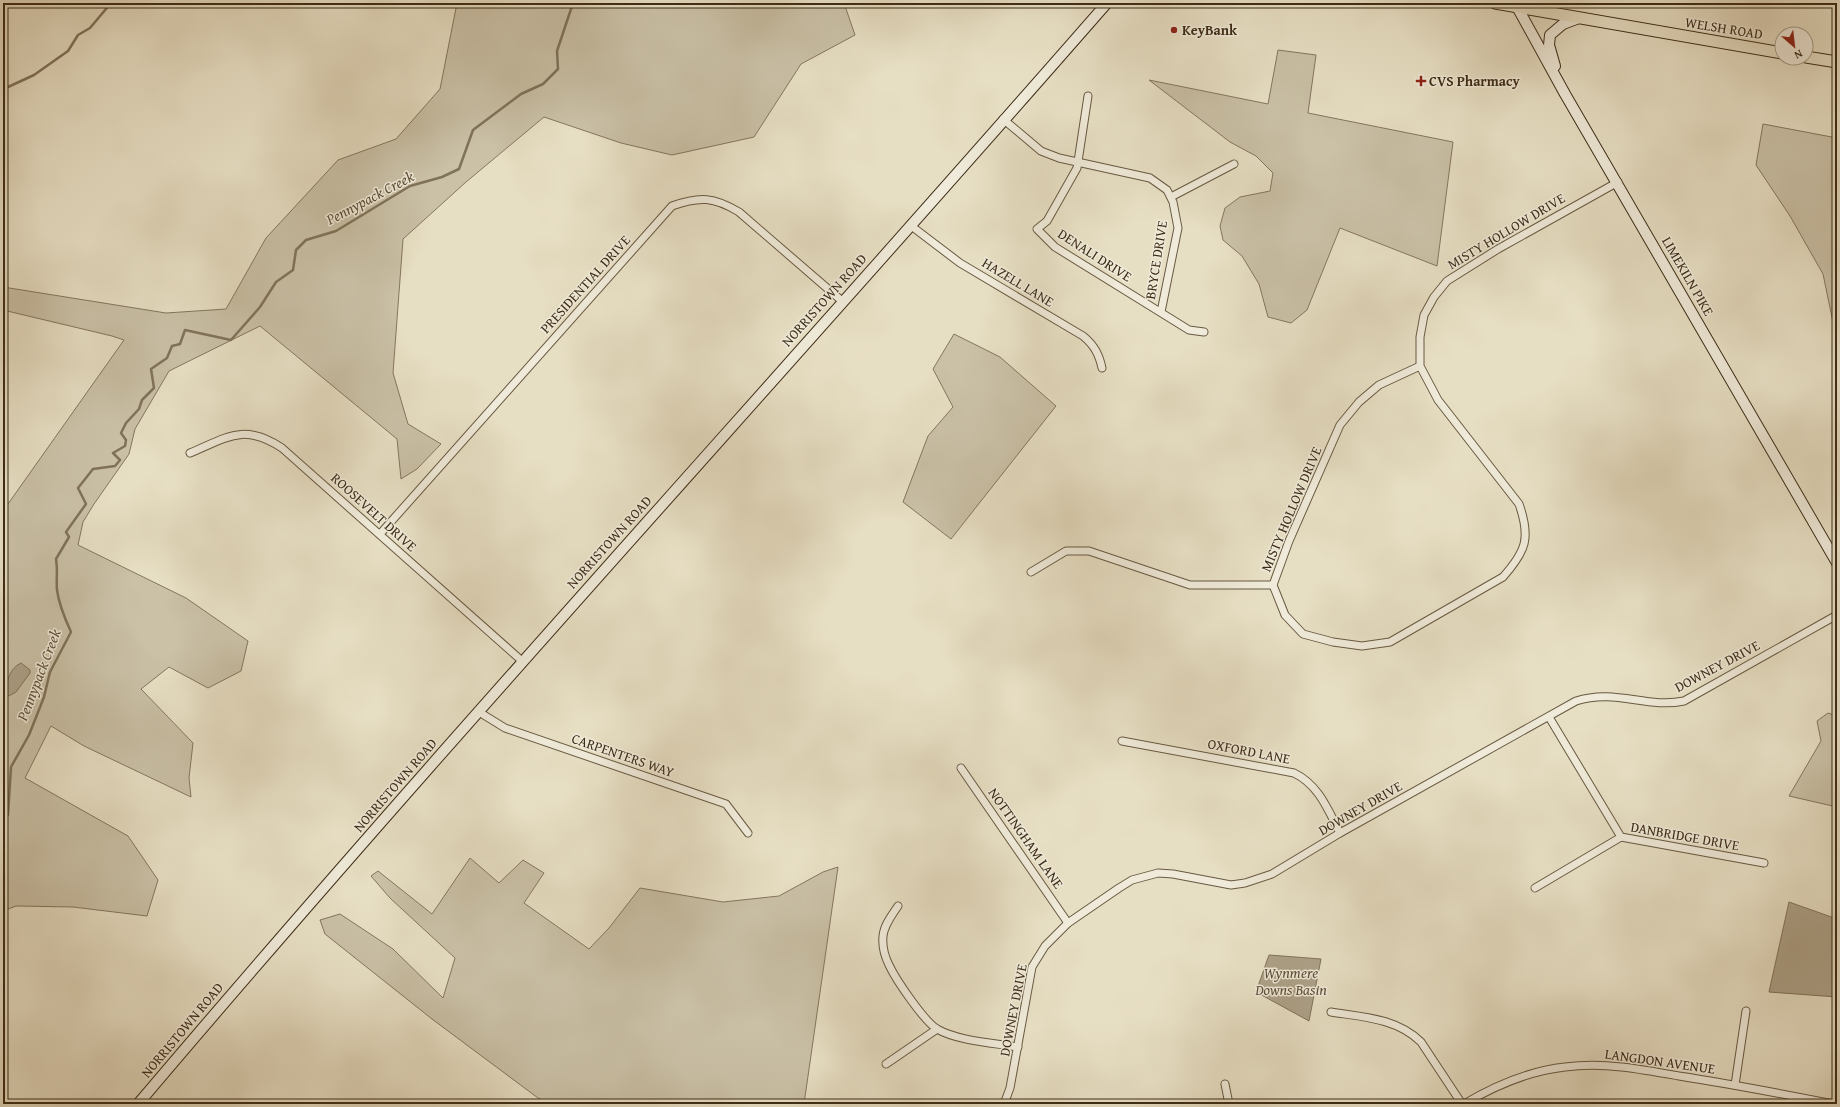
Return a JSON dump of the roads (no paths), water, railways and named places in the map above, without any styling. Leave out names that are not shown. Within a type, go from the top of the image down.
[{"type":"main road","name":"NORRISTOWN ROAD","points":[[138,1104],[270,948],[479,712],[522,661],[1107,3]]},
{"type":"main road","name":"WELSH ROAD","points":[[1496,3],[1516,5],[1579,18],[1774,52]]},
{"type":"main road","name":"LIMEKILN PIKE","points":[[1516,5],[1565,94],[1618,182],[1837,563]]},
{"type":"main road","points":[[1565,94],[1552,58],[1549,45],[1550,35],[1563,24],[1579,18]]},
{"type":"main road","points":[[1814,58],[1837,62]]},
{"type":"street","points":[[1078,162],[1088,96]]},
{"type":"street","name":"BRYCE DRIVE","points":[[1004,119],[1041,151],[1059,158],[1150,178],[1158,182],[1171,197],[1178,228],[1161,312]]},
{"type":"street","name":"DENALI DRIVE","points":[[1078,162],[1072,178],[1047,221],[1037,229],[1055,247],[1189,330],[1204,332]]},
{"type":"street","points":[[1171,197],[1234,164]]},
{"type":"street","name":"MISTY HOLLOW DRIVE","points":[[1420,366],[1380,385],[1359,402],[1340,425],[1289,541],[1273,585],[1285,615],[1303,634],[1333,642],[1362,646],[1390,642],[1503,578],[1517,561],[1526,541],[1524,520],[1519,504],[1438,400],[1420,366],[1420,337],[1424,315],[1434,297],[1448,281],[1498,250],[1618,182]]},
{"type":"street","name":"PRESIDENTIAL DRIVE","points":[[380,534],[672,206],[687,200],[700,198],[723,202],[739,212],[842,301]]},
{"type":"street","name":"HAZELL LANE","points":[[910,225],[960,263],[1083,336],[1091,342],[1099,355],[1102,368]]},
{"type":"street","name":"ROOSEVELT DRIVE","points":[[190,453],[236,435],[260,435],[282,448],[522,661]]},
{"type":"street","points":[[1031,572],[1066,551],[1089,551],[1190,585],[1273,585]]},
{"type":"street","name":"DOWNEY DRIVE","points":[[1004,1104],[1010,1088],[1032,967],[1045,946],[1068,923],[1119,888],[1145,876],[1158,873],[1173,874],[1231,885],[1245,883],[1272,874],[1576,701],[1590,696],[1603,695],[1670,704],[1684,701],[1837,615]]},
{"type":"street","name":"CARPENTERS WAY","points":[[479,712],[505,728],[726,804],[748,833]]},
{"type":"street","name":"DANBRIDGE DRIVE","points":[[1549,717],[1621,837],[1764,863]]},
{"type":"street","name":"OXFORD LANE","points":[[1122,741],[1294,773],[1302,777],[1319,793],[1340,834]]},
{"type":"street","name":"NOTTINGHAM LANE","points":[[961,768],[1068,923]]},
{"type":"street","points":[[1535,888],[1621,837]]},
{"type":"street","points":[[898,906],[884,928],[884,953],[889,966],[922,1014],[936,1029],[953,1035],[1018,1047]]},
{"type":"street","points":[[1331,1012],[1384,1021],[1413,1034],[1463,1104]]},
{"type":"street","points":[[1735,1085],[1746,1012]]},
{"type":"street","points":[[886,1064],[936,1029]]},
{"type":"street","name":"LANGDON AVENUE","points":[[1463,1104],[1490,1088],[1511,1080],[1564,1067],[1589,1064],[1619,1066],[1735,1085],[1834,1104]]},
{"type":"street","points":[[1225,1084],[1228,1099],[1227,1104]]},
{"type":"water","points":[[21,663],[30,670],[30,673],[16,692],[9,696],[5,693],[9,676],[11,672]]},
{"type":"water","points":[[1789,902],[1837,919],[1837,997],[1769,992]]},
{"type":"water","name":"Wynmere Downs Basin","points":[[1269,955],[1321,959],[1309,1021],[1256,992]]},
{"type":"waterway","points":[[3,88],[34,75],[68,51],[78,35],[90,28],[111,3]]},
{"type":"waterway","name":"Pennypack Creek","points":[[3,818],[8,815],[11,767],[29,735],[44,697],[50,672],[71,632],[62,612],[58,596],[56,559],[69,537],[66,532],[86,504],[78,488],[93,469],[115,466],[120,460],[113,453],[125,446],[126,440],[121,433],[126,423],[139,409],[142,400],[154,388],[151,369],[167,358],[172,346],[180,344],[185,330],[231,340],[260,307],[276,282],[293,270],[296,250],[306,240],[336,231],[410,186],[442,177],[459,169],[473,130],[521,94],[543,84],[558,69],[557,51],[573,3]]},
{"type":"place","name":"KeyBank","points":[[1174,30]]},
{"type":"place","name":"CVS Pharmacy","points":[[1421,81]]}]
